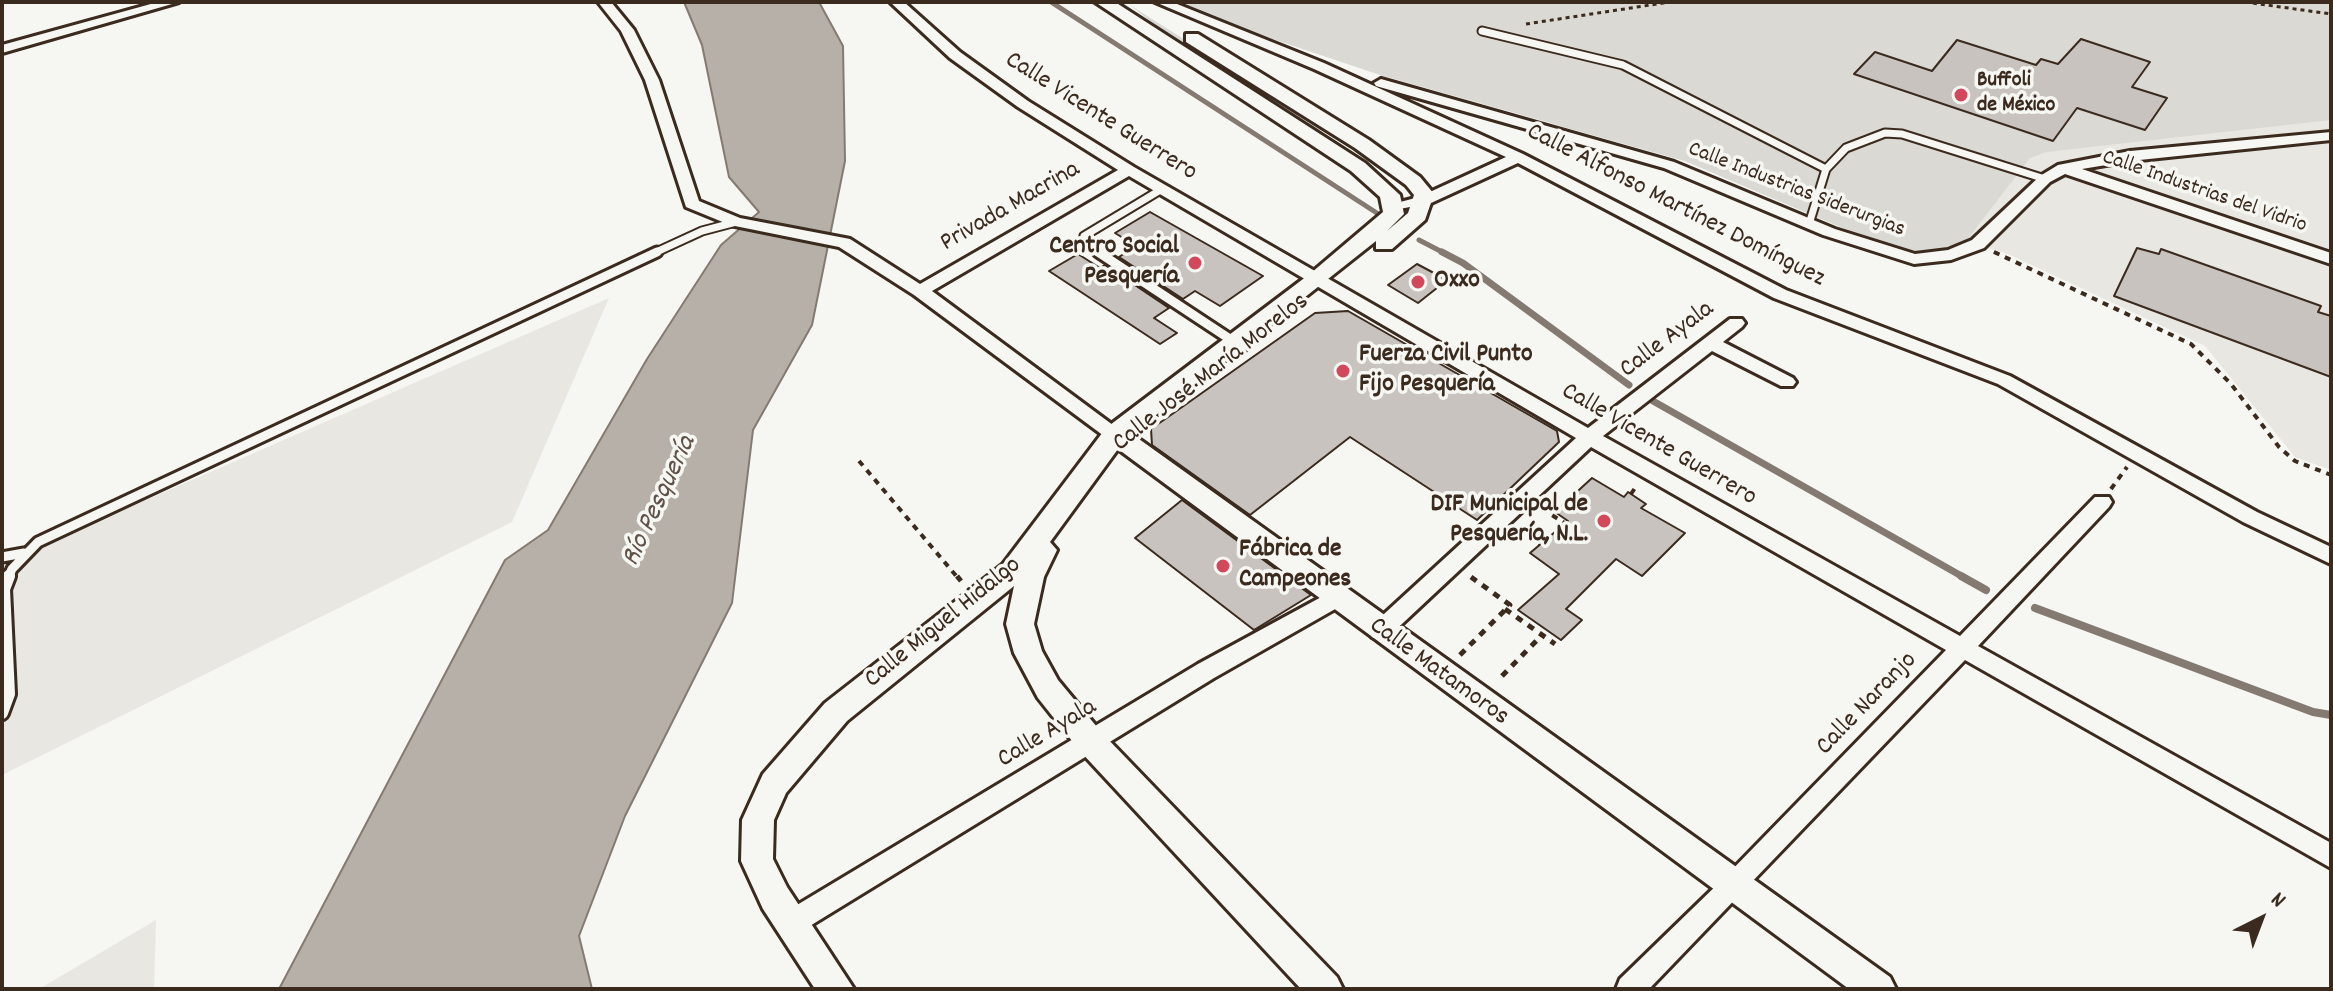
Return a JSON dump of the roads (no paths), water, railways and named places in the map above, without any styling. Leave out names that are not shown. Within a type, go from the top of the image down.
[{"type":"main road","points":[[1103,2],[1358,167],[1385,189],[1395,208],[1386,225],[1323,281]]},
{"type":"main road","points":[[1134,2],[1366,147],[1413,181],[1425,200]]},
{"type":"main road","name":"Calle José María Morelos","points":[[1325,989],[1091,742],[1035,670],[1024,641],[1021,610],[1030,577],[1044,548],[1117,438],[1323,281],[1399,233],[1418,216],[1425,200]]},
{"type":"main road","name":"Calle Matamoros","points":[[1117,438],[1733,887],[1878,989]]},
{"type":"main road","name":"Calle Miguel Hidalgo","points":[[836,989],[761,873],[755,842],[761,809],[774,784],[836,712],[978,601],[1028,556],[1117,438]]},
{"type":"street","points":[[2,49],[173,2]]},
{"type":"street","points":[[604,2],[627,30],[652,80],[692,204],[736,222]]},
{"type":"street","name":"Calle Vicente Guerrero","points":[[896,2],[914,23],[1023,104],[1129,170],[1589,437],[2331,856]]},
{"type":"street","name":"Calle Alfonso Martínez Domínguez","points":[[1161,2],[1319,66],[1518,157],[1780,294],[2004,380],[2237,510],[2331,556]]},
{"type":"street","name":"Calle Industrias Siderurgias","points":[[1319,66],[1661,163],[1864,245],[1914,259],[1951,255],[1978,244],[2045,179],[2063,168],[2130,156],[2331,136]]},
{"type":"street","points":[[1395,208],[1425,200],[1518,157]]},
{"type":"street","name":"Calle Industrias del Vidrio","points":[[2063,168],[2331,259]]},
{"type":"street","name":"Privada Macrina","points":[[920,291],[1129,170]]},
{"type":"street","name":"Calle Matamoros","points":[[736,222],[844,243],[920,291],[1117,438]]},
{"type":"street","name":"Calle Ayala","points":[[1380,631],[1589,437],[1736,323]]},
{"type":"street","points":[[1711,343],[1787,382]]},
{"type":"street","name":"Calle Naranjo","points":[[1630,989],[1733,887],[2102,502]]},
{"type":"street","name":"Calle Ayala","points":[[791,923],[1336,598]]},
{"type":"lane","points":[[1482,31],[1623,65],[1826,169]]},
{"type":"lane","points":[[1809,224],[1826,169],[1846,148],[1862,139],[1890,132],[2045,179]]},
{"type":"lane","points":[[1162,189],[1094,228],[1084,236],[1087,245],[1238,344]]},
{"type":"lane","points":[[2,713],[9,694],[4,589],[12,569],[24,553],[54,532],[702,231],[736,222]]},
{"type":"lane","points":[[2,557],[24,553]]},
{"type":"water","name":"Río Pesquería","points":[[684,2],[819,2],[843,46],[845,161],[812,325],[753,430],[732,603],[625,816],[579,936],[592,989],[279,989],[505,560],[548,530],[647,359],[721,245],[759,212],[729,177],[702,45]]},
{"type":"waterway","points":[[1051,2],[1383,217]]},
{"type":"waterway","points":[[1419,240],[1446,254]]},
{"type":"waterway","points":[[1442,252],[1463,263],[1629,385]]},
{"type":"waterway","points":[[1653,401],[1965,578]]},
{"type":"waterway","points":[[1961,576],[1986,590]]},
{"type":"waterway","points":[[2035,608],[2313,712],[2331,715]]},
{"type":"place","name":"Buffoli de México","points":[[1961,95]]},
{"type":"place","name":"Centro Social Pesquería","points":[[1195,263]]},
{"type":"place","name":"Oxxo","points":[[1418,282]]},
{"type":"place","name":"Fuerza Civil Punto Fijo Pesquería","points":[[1343,371]]},
{"type":"place","name":"DIF Municipal de Pesquería, N.L.","points":[[1604,521]]},
{"type":"place","name":"Fábrica de Campeones","points":[[1223,566]]}]
